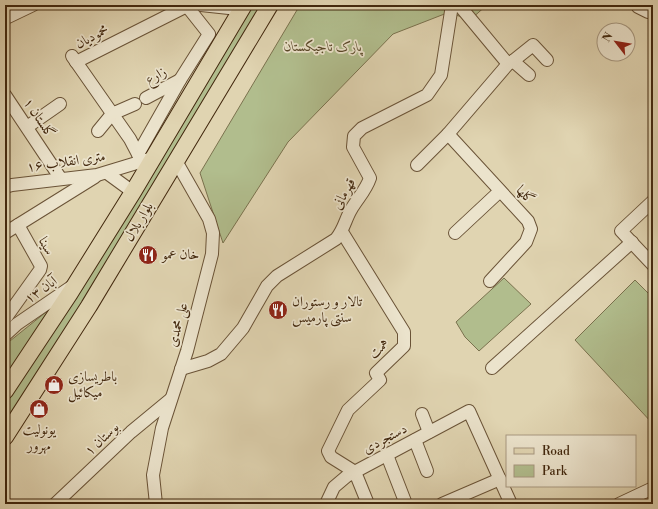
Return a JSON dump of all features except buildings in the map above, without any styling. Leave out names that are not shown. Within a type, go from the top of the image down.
[{"type":"main road","name":"بلوار بلال","points":[[5,437],[89,306],[270,5]]},
{"type":"main road","name":"بلوار بلال","points":[[5,391],[76,284],[133,192],[144,158],[216,52],[244,6]]},
{"type":"main road","points":[[216,52],[223,50],[230,52],[236,59],[235,63]]},
{"type":"street","points":[[8,17],[33,5]]},
{"type":"street","points":[[144,158],[180,80],[209,34],[186,5]]},
{"type":"street","name":"محمودیان","points":[[144,158],[74,59],[186,5]]},
{"type":"street","points":[[201,5],[229,8],[244,6]]},
{"type":"street","name":"قهرمانی","points":[[181,369],[208,361],[221,354],[243,328],[267,286],[277,276],[336,239],[342,232],[351,209],[366,188],[370,178],[353,147],[354,136],[362,128],[427,94],[434,86],[441,75],[452,5]]},
{"type":"street","points":[[459,5],[510,63],[529,75]]},
{"type":"street","points":[[637,5],[648,12],[653,10]]},
{"type":"street","points":[[417,165],[448,134],[510,63],[533,45],[548,60]]},
{"type":"street","name":"زارع","points":[[112,114],[180,80]]},
{"type":"street","name":"گلستان ۱","points":[[5,95],[9,112],[27,128],[61,178]]},
{"type":"street","points":[[27,128],[60,104]]},
{"type":"street","points":[[98,131],[112,114]]},
{"type":"street","name":"گلها","points":[[448,134],[528,221],[531,230],[526,242],[490,281]]},
{"type":"street","name":"۱۶ متری انقلاب","points":[[5,187],[61,178],[102,174],[144,158]]},
{"type":"street","name":"علی محمدی","points":[[156,504],[153,475],[162,428],[187,351],[212,254],[213,233],[209,219],[176,161]]},
{"type":"street","points":[[5,234],[102,174],[133,192]]},
{"type":"street","points":[[454,233],[500,191]]},
{"type":"street","points":[[653,201],[621,231],[653,265]]},
{"type":"street","name":"سینا","points":[[5,319],[40,270],[41,266],[18,225]]},
{"type":"street","name":"همت","points":[[342,232],[404,332],[404,346],[376,373],[380,380],[348,410],[328,451],[330,457],[356,472]]},
{"type":"street","points":[[492,368],[632,242]]},
{"type":"street","name":"۱۳ آبان","points":[[5,335],[17,324],[76,284]]},
{"type":"street","name":"بوستان ۱","points":[[55,504],[131,432],[171,399]]},
{"type":"street","name":"دستجردی","points":[[326,504],[334,487],[347,476],[469,411],[500,479]]},
{"type":"street","points":[[422,414],[429,432]]},
{"type":"street","points":[[415,440],[427,471]]},
{"type":"street","points":[[387,455],[406,504]]},
{"type":"street","points":[[356,472],[368,504]]},
{"type":"street","points":[[442,504],[500,479],[512,504]]},
{"type":"street","points":[[619,504],[653,488]]},
{"type":"green space","points":[[251,5],[264,5],[5,428],[5,402],[84,278]]},
{"type":"green space","name":"پارک تاجیکستان","points":[[300,5],[487,5],[471,19],[447,13],[393,34],[288,142],[223,243],[200,173]]},
{"type":"green space","points":[[504,278],[531,304],[479,351],[465,337],[456,322]]},
{"type":"green space","points":[[635,280],[653,298],[653,424],[575,340]]},
{"type":"green space","points":[[61,300],[5,385],[5,345]]},
{"type":"place","name":"خان عمو","points":[[148,255]]},
{"type":"place","name":"تالار و رستوران سنتی پارمیس","points":[[278,310]]},
{"type":"place","name":"باطریسازی میکائیل","points":[[54,385]]},
{"type":"place","name":"یونولیت مهرور","points":[[39,409]]}]
